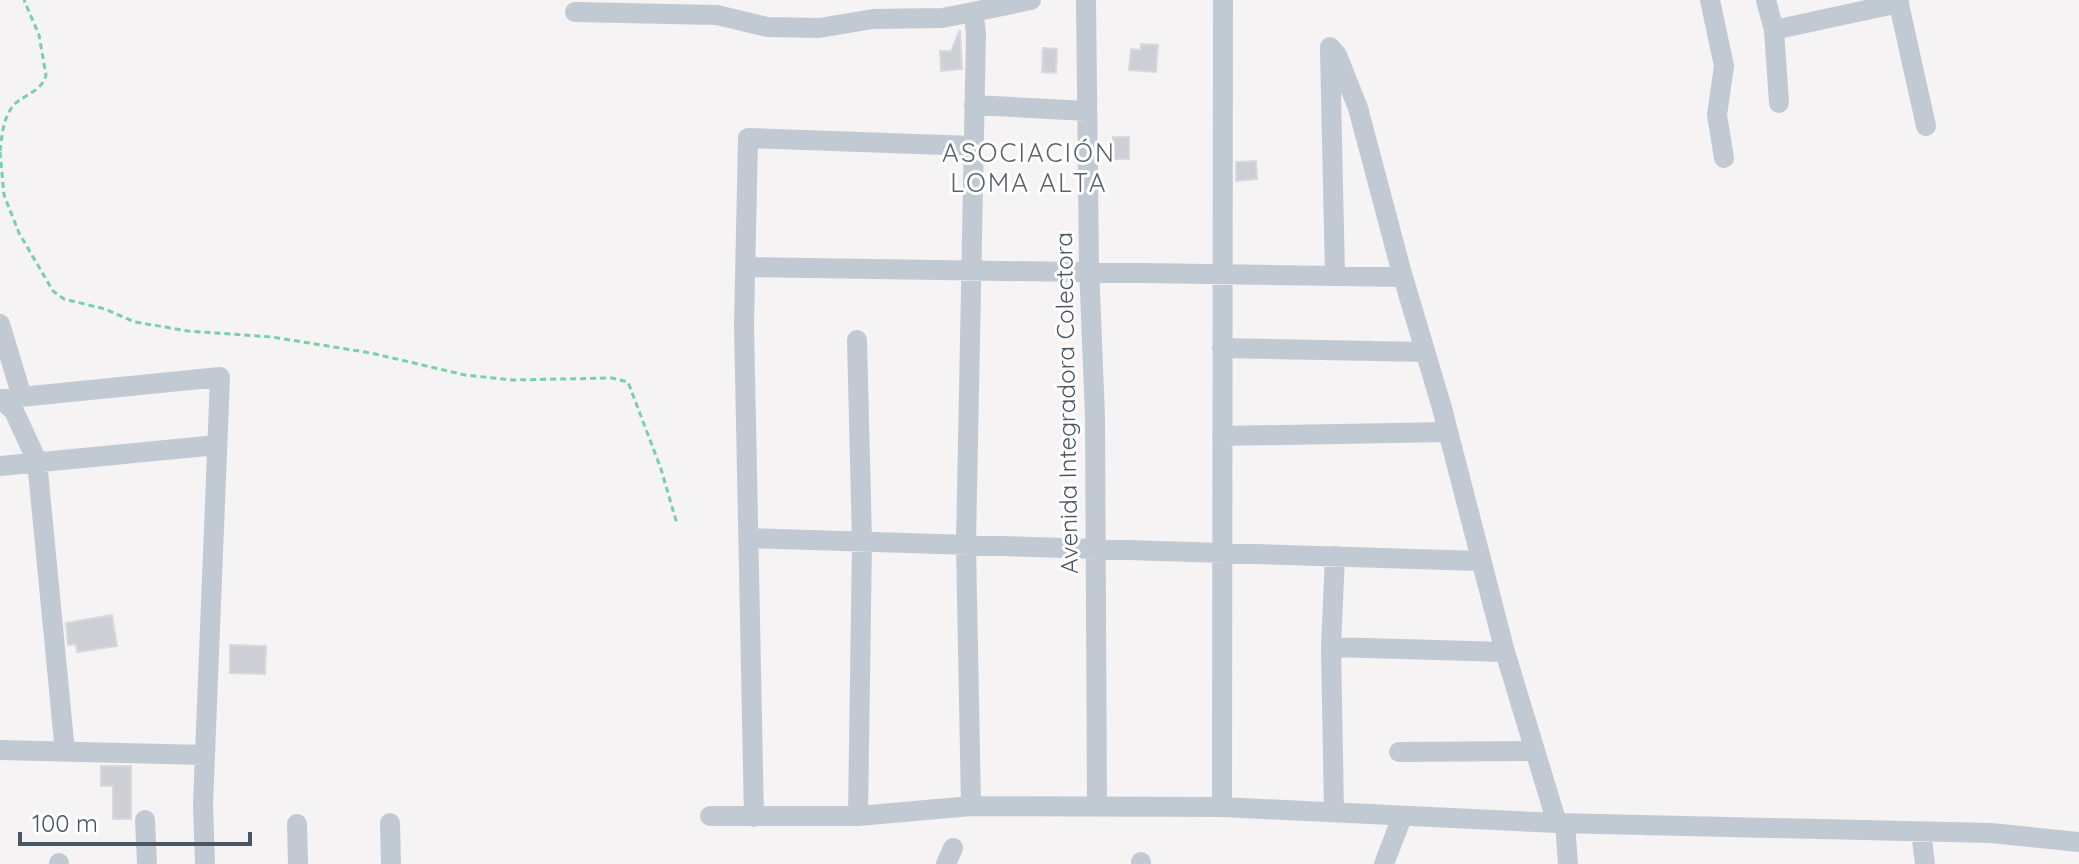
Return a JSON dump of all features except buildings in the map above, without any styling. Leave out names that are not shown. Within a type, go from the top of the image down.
[{"type":"street","points":[[575,12],[717,15],[767,27],[819,28],[873,19],[917,20],[1031,0]]},
{"type":"street","name":"Avenida Integradora Colectora","points":[[1086,0],[1089,271],[1097,549],[1097,805]]},
{"type":"street","points":[[1222,807],[1223,0]]},
{"type":"street","points":[[1710,0],[1724,66],[1717,115],[1724,158]]},
{"type":"street","points":[[1766,0],[1774,30],[1779,103]]},
{"type":"street","points":[[1774,30],[1898,1],[1926,126]]},
{"type":"street","points":[[971,806],[966,544],[976,33],[973,12]]},
{"type":"street","points":[[1335,275],[1330,45],[1358,108],[1505,652],[1534,751],[1561,824],[1568,864]]},
{"type":"street","points":[[974,105],[1086,111]]},
{"type":"street","points":[[754,817],[744,325],[748,138],[973,146]]},
{"type":"street","points":[[746,267],[1403,277]]},
{"type":"street","points":[[0,324],[22,397]]},
{"type":"street","points":[[857,340],[862,541],[858,816]]},
{"type":"street","points":[[1222,348],[1425,352]]},
{"type":"street","points":[[1,399],[220,377],[205,755],[205,864]]},
{"type":"street","points":[[1,399],[14,411],[37,461],[65,752]]},
{"type":"street","points":[[1222,436],[1448,432]]},
{"type":"street","points":[[0,466],[217,445]]},
{"type":"street","points":[[749,538],[1480,561]]},
{"type":"street","points":[[1334,811],[1331,647],[1335,556]]},
{"type":"street","points":[[1331,647],[1505,652]]},
{"type":"street","points":[[0,750],[205,755]]},
{"type":"street","points":[[1399,752],[1534,751]]},
{"type":"street","points":[[710,816],[858,816],[971,806],[1222,807],[1561,824],[1991,833],[2079,842]]},
{"type":"street","points":[[1384,864],[1402,817]]},
{"type":"street","points":[[145,820],[147,864]]},
{"type":"street","points":[[390,823],[391,864]]},
{"type":"street","points":[[297,824],[298,864]]},
{"type":"street","points":[[1921,832],[1925,864]]},
{"type":"path","points":[[24,0],[39,35],[46,75],[44,82],[13,105],[2,131],[0,152],[4,195],[19,233],[53,291],[64,299],[105,309],[135,322],[188,331],[272,337],[371,353],[465,375],[512,380],[612,378],[628,382],[661,469],[677,524]]},
{"type":"district","name":"ASOCIACIÓN LOMA ALTA","points":[[1029,167]]}]
